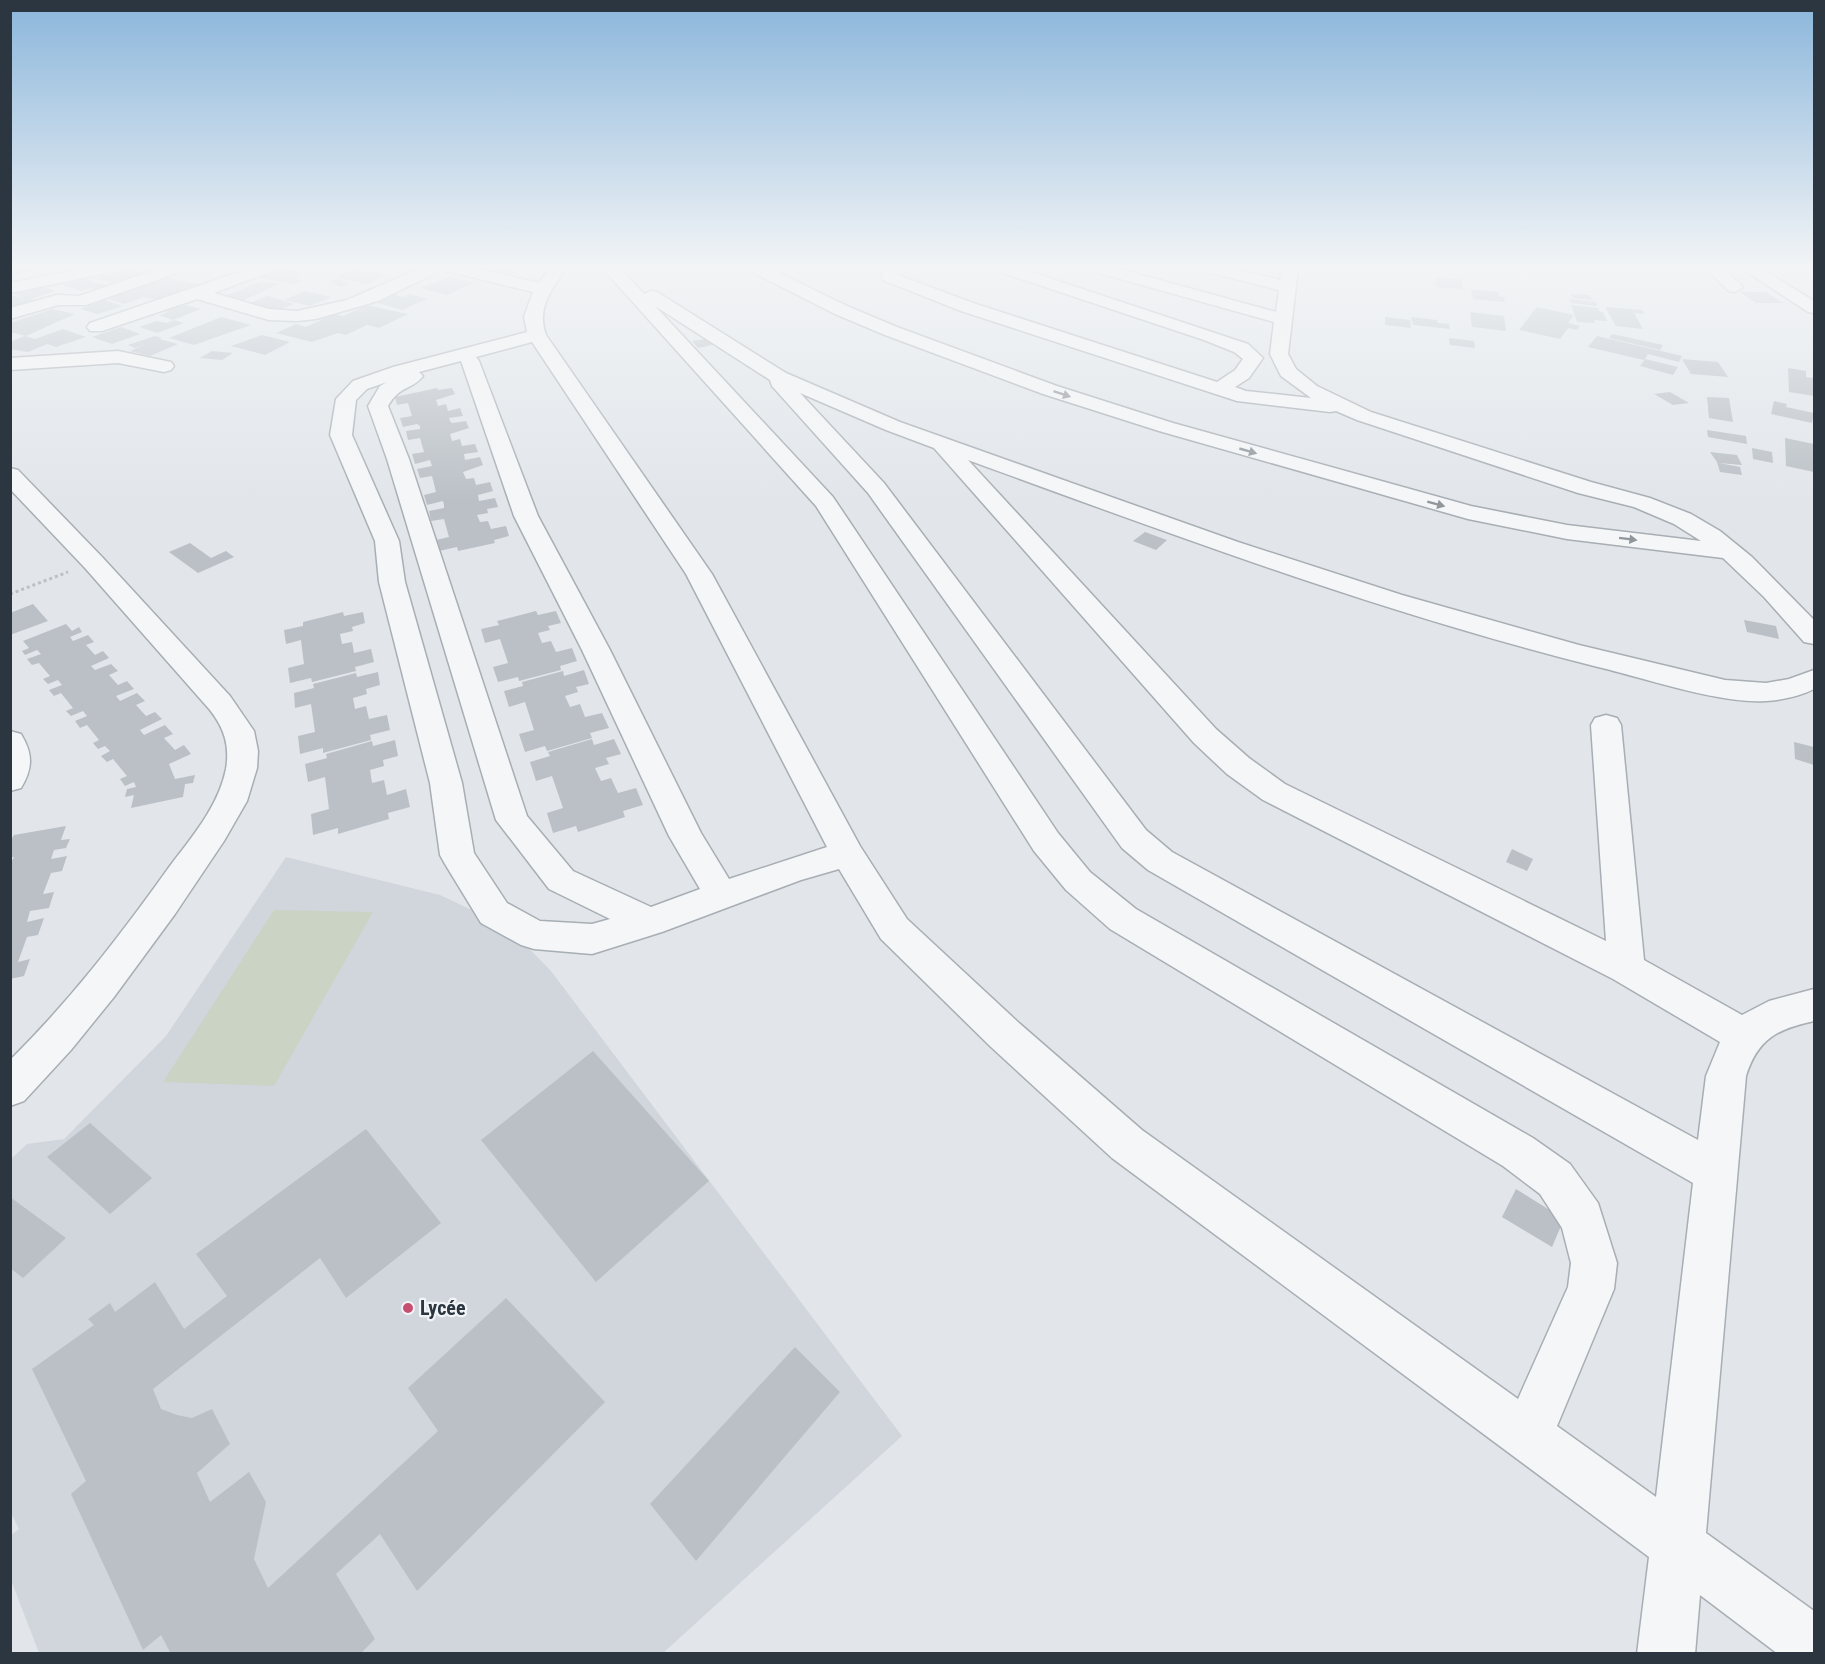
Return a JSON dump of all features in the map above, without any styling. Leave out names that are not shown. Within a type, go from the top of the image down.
[{"type":"street","points":[[510,346],[400,371],[360,385],[346,399],[341,435],[387,541],[392,582],[446,783],[458,855],[494,913],[534,934],[592,939],[649,922],[792,870],[847,854]]},
{"type":"street","points":[[518,346],[406,378],[387,390],[378,406],[398,459],[512,820],[561,880],[649,922]]},
{"type":"street","points":[[544,346],[699,574],[847,854],[894,928],[1005,1035],[1127,1144],[1815,1645]]},
{"type":"street","points":[[681,346],[825,502],[1046,842],[1078,881],[1123,920],[1518,1152],[1555,1179],[1582,1219],[1594,1263],[1591,1288],[1528,1434]]},
{"type":"street","points":[[728,346],[770,371],[893,426],[1229,547],[1393,601],[1573,652],[1725,689],[1766,692],[1795,687],[1815,679]]},
{"type":"street","points":[[930,346],[1050,390],[1166,427],[1468,512],[1568,532],[1727,551]]},
{"type":"street","points":[[983,346],[1042,368],[1161,406],[1414,476]]},
{"type":"street","points":[[1084,346],[1244,397],[1343,408]]},
{"type":"street","points":[[1219,389],[1242,374],[1254,358],[1235,346]]},
{"type":"street","points":[[1280,346],[1279,354],[1288,372],[1310,390],[1343,408],[1586,488],[1623,495],[1695,526],[1783,598],[1815,636]]},
{"type":"street","points":[[10,364],[118,357],[164,366]]},
{"type":"street","points":[[470,361],[526,516],[596,650],[686,836],[721,896]]},
{"type":"street","points":[[770,371],[876,488],[1134,839],[1160,861],[1716,1173]]},
{"type":"street","points":[[940,443],[1205,736],[1238,766],[1274,792],[1626,968],[1744,1036]]},
{"type":"street","points":[[10,475],[94,563],[235,723],[243,750],[239,779],[221,819],[138,939],[80,1012],[10,1088]]},
{"type":"street","points":[[1586,488],[1635,520],[1727,551]]},
{"type":"street","points":[[1635,520],[1695,526]]},
{"type":"street","points":[[1606,725],[1626,968]]},
{"type":"street","points":[[10,741],[16,758],[10,780]]},
{"type":"street","points":[[1666,1653],[1726,1076],[1731,1057],[1744,1036],[1759,1023],[1785,1011],[1815,1005]]},
{"type":"path","points":[[10,594],[94,563]]},
{"type":"shaded area","name":"Lycée","points":[[286,857],[440,895],[508,927],[551,971],[902,1436],[663,1653],[39,1653],[11,1580],[11,1535],[19,1529],[10,1511],[11,1159],[27,1144],[64,1139],[166,1036]]},
{"type":"green space","points":[[274,910],[373,912],[274,1086],[163,1082]]},
{"type":"building","points":[[10,346],[43,346],[28,352],[10,349]]},
{"type":"building","points":[[142,346],[174,346],[150,356],[130,351]]},
{"type":"building","points":[[232,346],[283,346],[265,355]]},
{"type":"building","points":[[1455,346],[1475,346],[1475,348]]},
{"type":"building","points":[[1638,346],[1682,356],[1679,362],[1648,354],[1644,360],[1588,347]]},
{"type":"building","points":[[1642,346],[1663,346],[1660,350]]},
{"type":"building","points":[[212,351],[233,353],[222,360],[200,358]]},
{"type":"building","points":[[1645,359],[1678,367],[1673,375],[1640,366]]},
{"type":"building","points":[[1682,359],[1718,362],[1728,377],[1691,374]]},
{"type":"building","points":[[1788,368],[1806,371],[1806,377],[1813,378],[1814,396],[1789,392]]},
{"type":"building","points":[[437,388],[438,390],[452,388],[455,394],[436,400],[438,406],[446,404],[448,411],[460,408],[463,416],[449,418],[450,421],[452,423],[466,421],[469,428],[450,434],[452,441],[460,439],[462,446],[475,444],[478,452],[464,454],[465,460],[480,457],[483,465],[463,472],[466,479],[474,478],[476,485],[490,482],[493,491],[478,495],[479,501],[495,498],[498,507],[487,509],[488,513],[477,515],[480,522],[488,521],[491,529],[506,526],[509,536],[494,540],[495,543],[458,551],[457,547],[439,551],[436,540],[449,537],[444,519],[431,521],[429,511],[444,508],[443,501],[427,505],[424,495],[436,492],[432,476],[420,478],[417,469],[432,466],[430,460],[415,464],[412,454],[424,452],[420,438],[408,440],[406,431],[420,429],[420,426],[417,424],[403,427],[400,418],[412,416],[408,403],[397,405],[395,397]]},
{"type":"building","points":[[1670,392],[1689,403],[1673,405],[1654,394]]},
{"type":"building","points":[[1707,397],[1729,398],[1733,422],[1709,418]]},
{"type":"building","points":[[1774,401],[1787,404],[1786,407],[1814,413],[1812,423],[1771,414]]},
{"type":"building","points":[[1707,430],[1746,436],[1747,444],[1708,437]]},
{"type":"building","points":[[1785,438],[1814,444],[1814,472],[1786,466]]},
{"type":"building","points":[[1752,448],[1772,452],[1773,463],[1753,459]]},
{"type":"building","points":[[1710,452],[1737,455],[1742,465],[1719,463],[1740,467],[1742,475],[1720,472]]},
{"type":"building","points":[[1145,532],[1167,540],[1156,550],[1133,541]]},
{"type":"building","points":[[190,543],[211,558],[226,551],[234,557],[198,573],[169,552]]},
{"type":"building","points":[[33,604],[48,621],[10,635],[10,613]]},
{"type":"building","points":[[536,611],[538,615],[556,611],[561,623],[548,626],[550,630],[538,633],[542,643],[551,641],[556,652],[572,648],[577,661],[560,666],[561,670],[519,681],[518,677],[498,682],[493,667],[508,663],[500,639],[485,643],[481,629],[499,625],[497,621]]},
{"type":"building","points":[[343,612],[344,616],[363,612],[365,623],[352,627],[353,631],[340,634],[342,644],[352,642],[354,653],[371,649],[374,662],[355,667],[356,671],[312,682],[311,678],[290,683],[288,668],[304,664],[301,640],[286,644],[284,630],[303,626],[303,622]]},
{"type":"building","points":[[1744,620],[1776,626],[1779,639],[1747,632]]},
{"type":"building","points":[[66,624],[72,631],[79,627],[82,632],[70,637],[73,641],[88,635],[94,642],[86,645],[95,655],[103,651],[109,658],[91,666],[95,670],[111,664],[118,671],[109,675],[118,685],[127,681],[134,689],[116,696],[120,701],[137,693],[145,701],[136,705],[146,716],[155,712],[162,719],[140,730],[144,735],[165,725],[173,734],[164,738],[175,750],[184,745],[191,754],[169,764],[175,779],[195,775],[193,783],[185,784],[183,797],[131,808],[134,795],[125,797],[127,789],[136,787],[134,782],[125,786],[120,779],[127,776],[113,759],[107,762],[101,756],[110,751],[105,746],[98,749],[93,743],[99,740],[87,725],[80,728],[75,721],[87,716],[83,711],[71,716],[66,711],[73,708],[61,693],[54,696],[49,690],[62,685],[58,680],[48,684],[43,679],[50,676],[39,663],[32,665],[27,659],[41,654],[37,650],[25,655],[22,651],[29,648],[23,641]]},
{"type":"building","points":[[584,670],[589,684],[576,687],[578,692],[565,696],[570,707],[580,704],[585,717],[602,713],[609,728],[590,733],[592,738],[547,751],[545,746],[525,752],[519,734],[534,730],[525,702],[509,707],[504,691],[523,686],[522,682],[563,671],[564,676]]},
{"type":"building","points":[[378,672],[380,685],[366,689],[367,694],[353,698],[355,709],[366,706],[369,719],[387,715],[390,730],[370,735],[371,740],[323,753],[323,748],[300,754],[298,736],[315,732],[311,704],[295,708],[294,693],[314,688],[313,684],[356,673],[357,677]]},
{"type":"building","points":[[592,739],[594,745],[614,739],[621,754],[606,758],[609,764],[595,768],[601,781],[611,778],[618,793],[636,788],[643,805],[623,811],[625,817],[578,832],[576,826],[553,833],[547,813],[563,808],[552,776],[536,781],[530,762],[550,756],[548,752]]},
{"type":"building","points":[[395,740],[398,756],[383,760],[384,766],[370,770],[372,783],[384,780],[387,795],[406,789],[410,807],[388,813],[389,819],[338,834],[338,828],[313,835],[311,814],[329,809],[325,777],[308,782],[305,764],[327,758],[326,754],[372,741],[373,746]]},
{"type":"building","points":[[1794,742],[1814,747],[1814,765],[1795,759]]},
{"type":"building","points":[[66,826],[61,840],[70,839],[66,848],[54,850],[51,859],[67,856],[62,871],[51,873],[43,894],[54,892],[49,908],[30,911],[27,922],[44,918],[38,935],[27,937],[18,962],[30,959],[24,976],[10,979],[10,865],[14,857],[10,857],[10,842],[14,835]]},
{"type":"building","points":[[1512,849],[1533,859],[1527,871],[1506,862]]},
{"type":"building","points":[[593,1051],[709,1181],[596,1282],[481,1140]]},
{"type":"building","points":[[90,1123],[152,1178],[110,1214],[47,1157]]},
{"type":"building","points":[[366,1129],[441,1223],[346,1298],[320,1258],[153,1389],[161,1409],[177,1415],[192,1418],[212,1409],[230,1444],[197,1473],[210,1502],[249,1472],[266,1502],[254,1559],[268,1588],[438,1431],[408,1388],[506,1298],[605,1402],[417,1591],[380,1534],[336,1574],[375,1639],[360,1654],[171,1654],[161,1635],[143,1650],[71,1494],[86,1481],[32,1369],[94,1325],[88,1319],[110,1303],[115,1312],[155,1282],[184,1329],[227,1296],[196,1254]]},
{"type":"building","points":[[1516,1189],[1564,1219],[1552,1247],[1502,1217]]},
{"type":"building","points":[[10,1197],[66,1238],[23,1278],[10,1268]]},
{"type":"building","points":[[795,1347],[840,1392],[696,1561],[650,1504]]},
{"type":"place","name":"Lycée","points":[[408,1308]]}]
